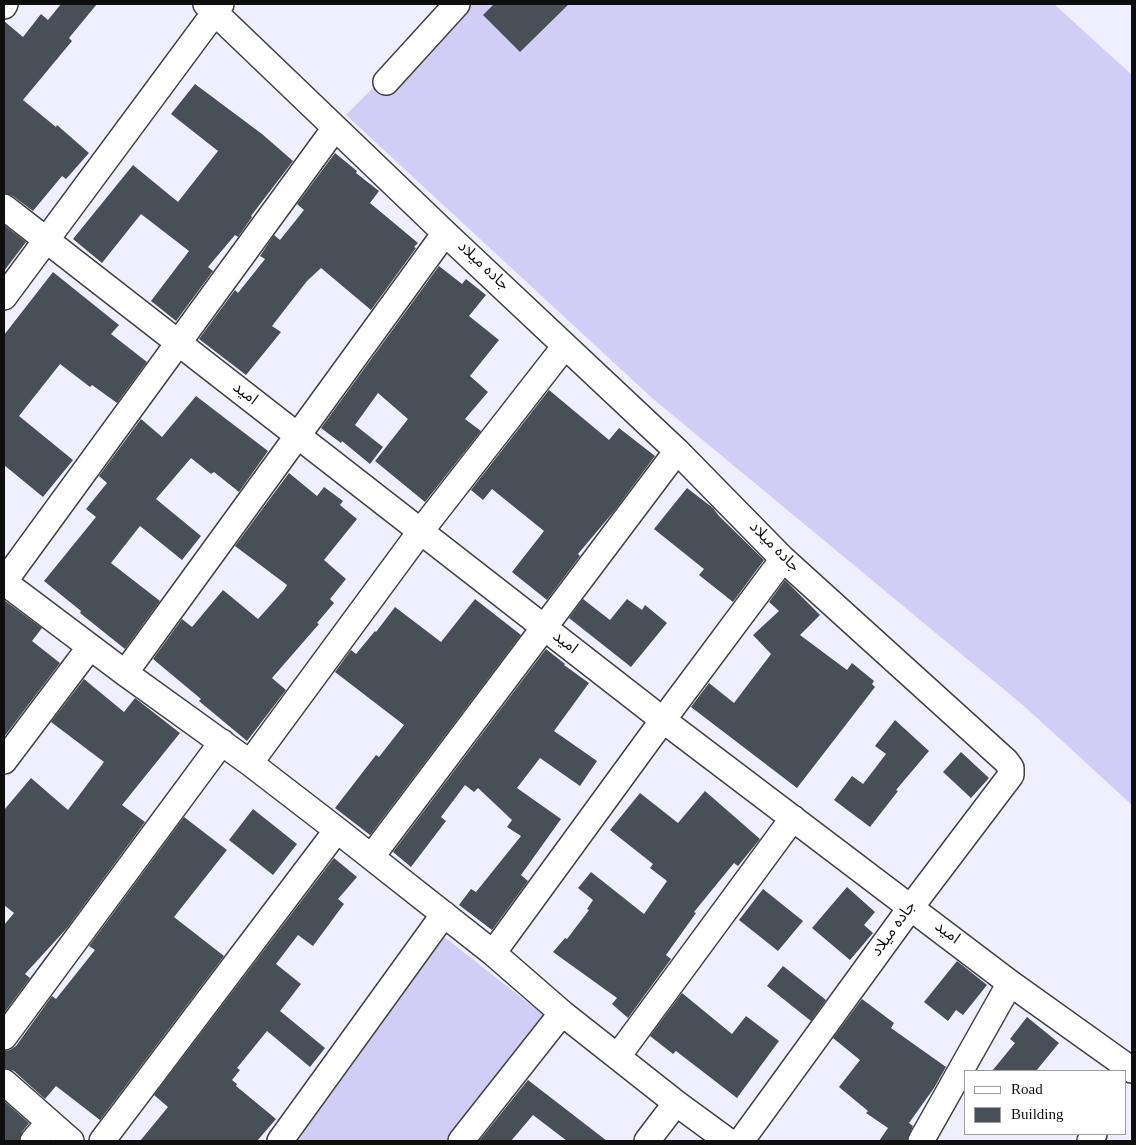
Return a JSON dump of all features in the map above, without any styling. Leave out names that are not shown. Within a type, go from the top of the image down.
[{"type":"street","points":[[386,82],[457,4]]},
{"type":"street","points":[[4,297],[214,6]]},
{"type":"street","name":"جاده میلاد","points":[[214,6],[336,128],[445,233],[677,452],[783,559],[1006,761],[1011,768],[1011,775],[911,907],[741,1141]]},
{"type":"street","points":[[336,128],[4,582],[124,672],[222,742],[372,856],[493,953],[562,1012],[676,1103],[728,1141]]},
{"type":"street","name":"امید","points":[[4,207],[663,720],[1010,983],[1132,1070]]},
{"type":"street","points":[[124,672],[445,233]]},
{"type":"street","points":[[250,763],[420,532],[565,346]]},
{"type":"street","points":[[372,856],[677,452]]},
{"type":"street","points":[[493,953],[783,559]]},
{"type":"street","points":[[4,761],[90,646]]},
{"type":"street","points":[[4,1038],[222,742]]},
{"type":"street","points":[[618,1056],[793,818]]},
{"type":"street","points":[[102,1141],[337,830]]},
{"type":"street","points":[[280,1141],[444,914]]},
{"type":"street","points":[[920,1141],[1010,983]]},
{"type":"street","points":[[460,1141],[562,1012]]},
{"type":"street","points":[[4,1082],[71,1141]]},
{"type":"street","points":[[647,1141],[676,1103]]},
{"type":"street","points":[[33,1141],[49,1122]]},
{"type":"shaded area","points":[[457,4],[1054,4],[1132,75],[1132,805],[1024,706],[652,398],[346,115]]},
{"type":"shaded area","points":[[438,932],[546,1017],[451,1141],[285,1141]]},
{"type":"building","points":[[61,4],[97,4],[69,38],[72,41],[23,100],[56,127],[57,125],[89,153],[66,179],[62,176],[33,211],[13,196],[4,193],[4,21],[23,37],[41,14],[48,20]]},
{"type":"building","points":[[494,4],[569,4],[520,52],[483,15]]},
{"type":"building","points":[[195,84],[262,134],[293,161],[251,216],[238,237],[235,235],[208,267],[213,271],[176,321],[151,301],[189,251],[141,214],[102,263],[73,239],[133,165],[178,202],[218,151],[171,114]]},
{"type":"building","points":[[335,153],[379,191],[370,203],[418,243],[414,247],[416,248],[371,310],[321,268],[307,281],[272,326],[281,332],[246,375],[199,339],[235,290],[238,293],[265,259],[260,256],[274,235],[280,240],[304,210],[297,204]]},
{"type":"building","points":[[4,225],[26,242],[4,271]]},
{"type":"building","points":[[439,266],[462,284],[466,279],[486,295],[469,316],[499,340],[470,376],[488,392],[465,419],[481,431],[425,502],[375,461],[408,419],[378,393],[355,425],[383,447],[370,464],[342,441],[341,443],[321,428]]},
{"type":"building","points":[[53,272],[119,325],[111,334],[147,362],[117,403],[92,385],[90,387],[60,364],[19,416],[73,460],[43,497],[4,465],[4,335]]},
{"type":"building","points":[[549,390],[609,440],[619,428],[655,456],[615,510],[578,554],[580,556],[547,600],[512,572],[544,531],[492,489],[483,500],[471,490]]},
{"type":"building","points":[[196,396],[268,451],[239,492],[214,472],[211,474],[191,458],[156,499],[201,536],[182,560],[140,526],[111,563],[160,601],[125,649],[44,581],[96,517],[86,509],[107,483],[99,476],[141,419],[162,437]]},
{"type":"building","points":[[289,473],[317,496],[324,487],[343,501],[340,505],[357,519],[324,560],[346,579],[330,599],[334,603],[317,623],[319,624],[272,678],[286,690],[247,741],[153,659],[182,619],[192,627],[223,590],[258,619],[284,590],[287,585],[235,546]]},
{"type":"building","points":[[687,488],[713,508],[764,560],[733,602],[699,575],[704,569],[654,529]]},
{"type":"building","points":[[785,580],[820,615],[800,635],[847,670],[852,663],[874,681],[872,684],[875,687],[797,788],[691,707],[709,683],[734,703],[771,654],[753,635],[779,611],[769,602]]},
{"type":"building","points":[[475,599],[521,635],[370,835],[335,808],[376,755],[379,757],[404,725],[335,672],[351,650],[356,654],[395,607],[441,642]]},
{"type":"building","points":[[583,599],[610,620],[627,599],[642,610],[645,605],[667,623],[631,667],[569,618]]},
{"type":"building","points":[[4,600],[42,628],[32,641],[60,663],[4,737]]},
{"type":"building","points":[[546,649],[589,683],[554,731],[597,761],[580,786],[540,758],[517,788],[561,819],[521,875],[528,881],[492,930],[459,905],[471,889],[476,892],[521,836],[507,827],[512,820],[478,788],[474,792],[465,785],[441,817],[446,821],[411,867],[393,852]]},
{"type":"building","points":[[84,679],[124,712],[135,698],[180,733],[122,805],[145,822],[67,928],[25,974],[30,978],[4,1013],[4,925],[14,913],[4,905],[4,810],[31,778],[68,810],[104,762],[51,722]]},
{"type":"building","points":[[895,720],[929,751],[896,790],[898,791],[870,827],[834,800],[852,776],[863,784],[886,754],[875,746]]},
{"type":"building","points":[[961,752],[989,778],[971,798],[943,772]]},
{"type":"building","points":[[705,791],[760,839],[738,866],[734,863],[694,912],[696,913],[666,955],[671,959],[628,1018],[612,1004],[617,998],[553,952],[565,938],[567,939],[589,910],[587,909],[593,900],[578,888],[591,872],[644,914],[667,881],[650,868],[653,864],[610,830],[640,793],[678,823]]},
{"type":"building","points":[[253,809],[297,844],[273,875],[229,840]]},
{"type":"building","points":[[184,817],[227,850],[174,917],[224,956],[100,1120],[56,1086],[45,1099],[14,1071],[4,1068],[4,1051],[16,1046],[52,996],[56,999],[95,950],[89,946]]},
{"type":"building","points":[[334,858],[357,877],[338,899],[344,904],[313,946],[298,935],[276,964],[301,984],[280,1011],[325,1048],[310,1067],[267,1031],[237,1068],[240,1070],[232,1080],[237,1084],[236,1086],[276,1119],[257,1141],[140,1141],[168,1107],[154,1095]]},
{"type":"building","points":[[847,887],[875,912],[864,925],[873,933],[850,960],[812,928]]},
{"type":"building","points":[[763,889],[803,921],[778,951],[739,920]]},
{"type":"building","points":[[957,961],[987,985],[963,1015],[956,1010],[948,1021],[924,1002]]},
{"type":"building","points":[[783,966],[826,1000],[811,1021],[767,986]]},
{"type":"building","points":[[682,993],[732,1034],[746,1016],[779,1041],[737,1098],[676,1051],[673,1054],[650,1036]]},
{"type":"building","points":[[862,999],[894,1023],[891,1028],[946,1067],[934,1088],[909,1123],[913,1126],[907,1141],[879,1141],[888,1128],[866,1113],[868,1111],[839,1087],[860,1060],[833,1038]]},
{"type":"building","points":[[1027,1017],[1059,1043],[1037,1070],[993,1070],[1015,1043],[1010,1039]]},
{"type":"building","points":[[528,1080],[607,1141],[567,1141],[533,1115],[511,1141],[479,1141]]},
{"type":"building","points":[[4,1101],[29,1123],[22,1132],[19,1141],[4,1141]]}]
